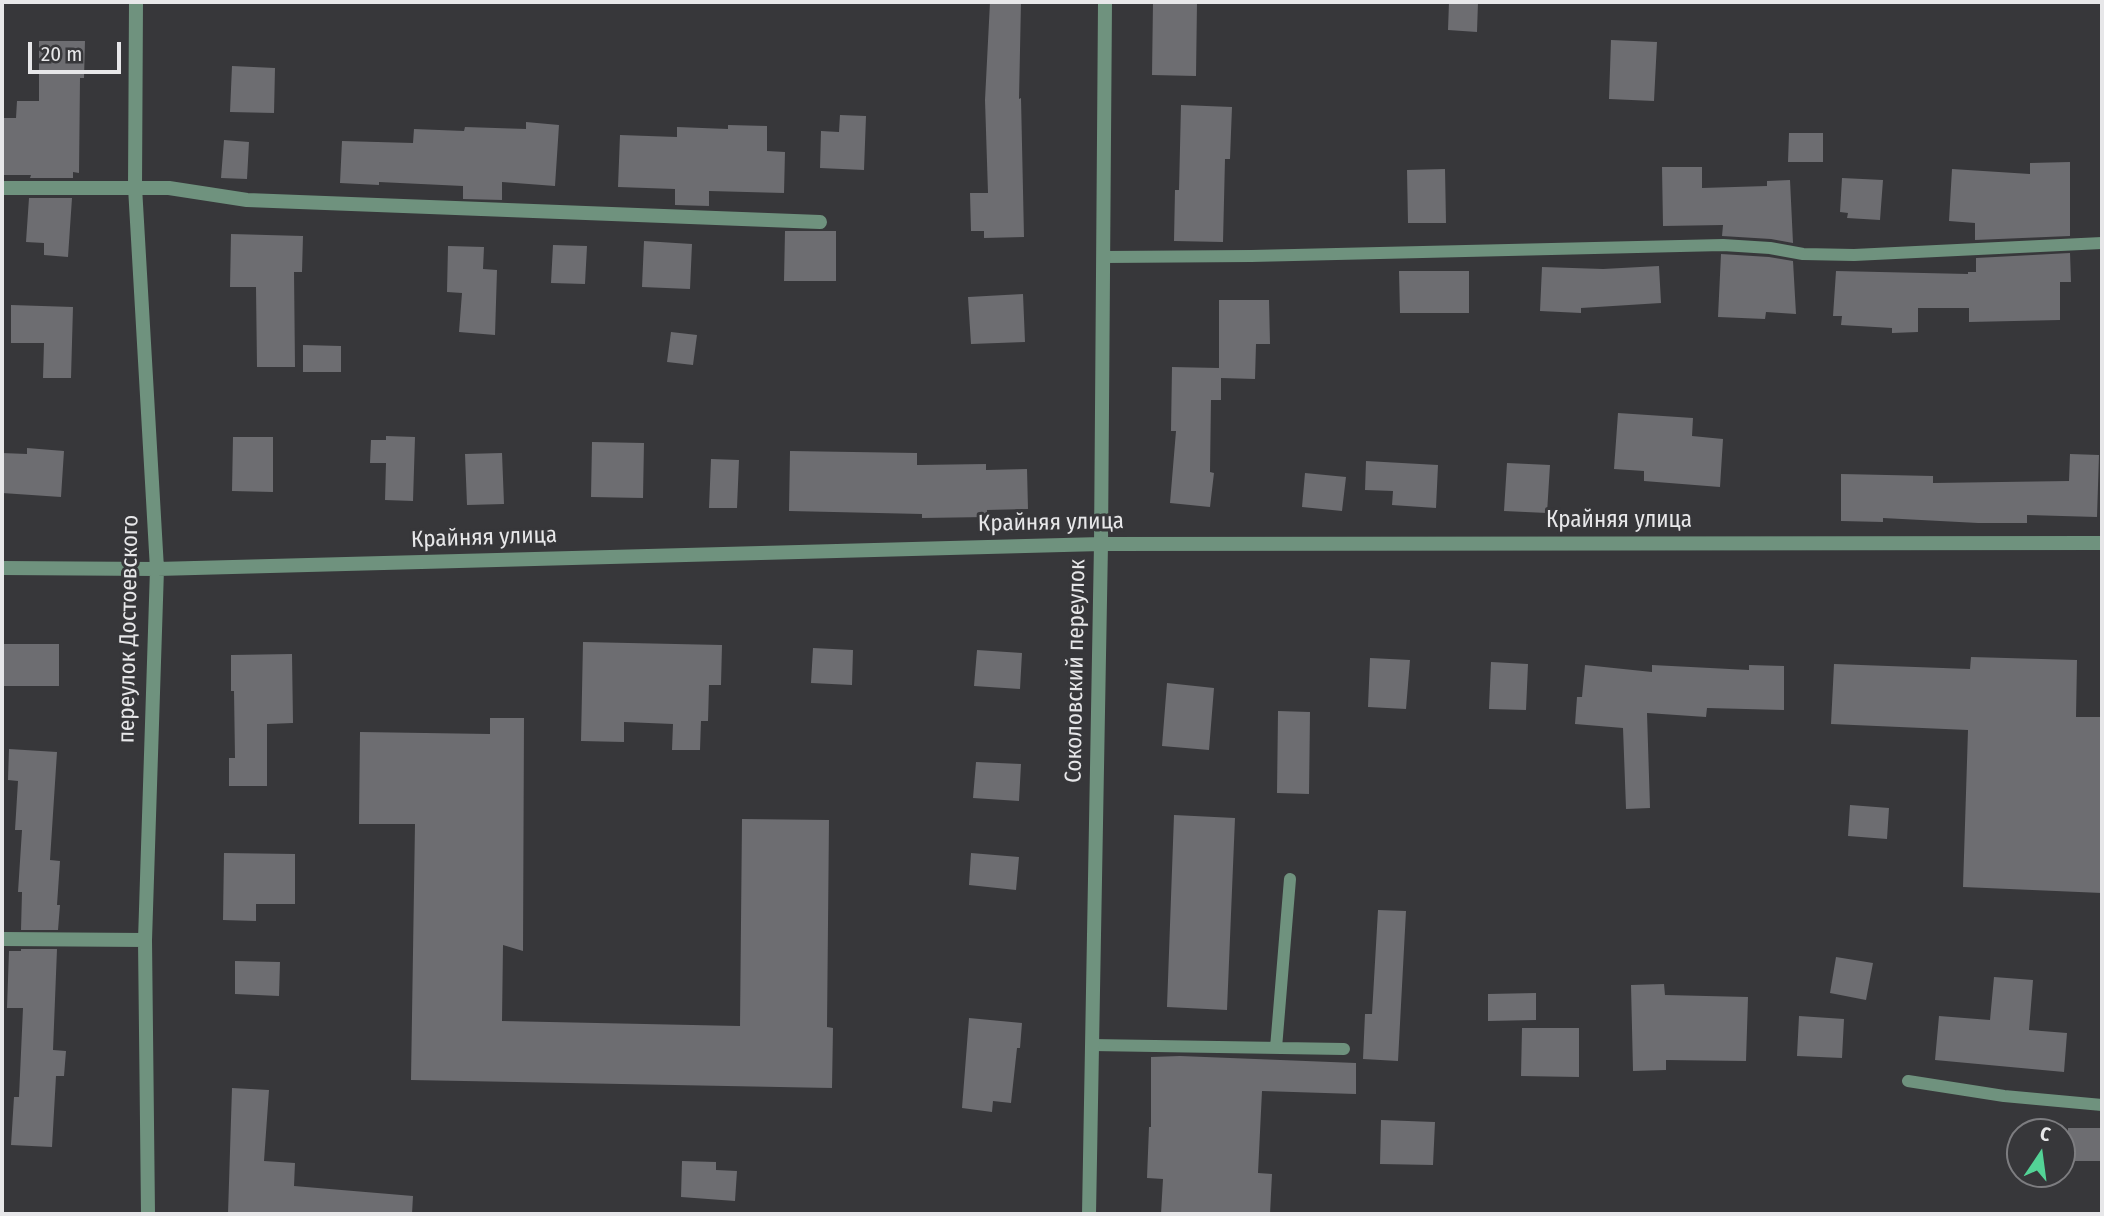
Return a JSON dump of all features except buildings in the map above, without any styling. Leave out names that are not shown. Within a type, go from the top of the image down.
[{"type":"street","name":"переулок Достоевского","points":[[136,2],[135,187],[157,569],[145,940],[148,1214]]},
{"type":"street","name":"Соколовский переулок","points":[[1089,1214],[1101,544],[1105,2]]},
{"type":"street","points":[[2,188],[135,187],[194,191],[247,200],[820,222]]},
{"type":"street","name":"Крайняя улица","points":[[2,568],[157,569],[1101,544],[2102,543]]},
{"type":"street","points":[[2,939],[145,940]]},
{"type":"lane","points":[[1103,257],[1251,257],[1723,245],[1770,248],[1803,254],[1854,255],[2102,243]]},
{"type":"lane","points":[[1276,1048],[1290,879]]},
{"type":"lane","points":[[1092,1045],[1344,1049]]},
{"type":"lane","points":[[1908,1081],[2004,1096],[2102,1105]]}]
